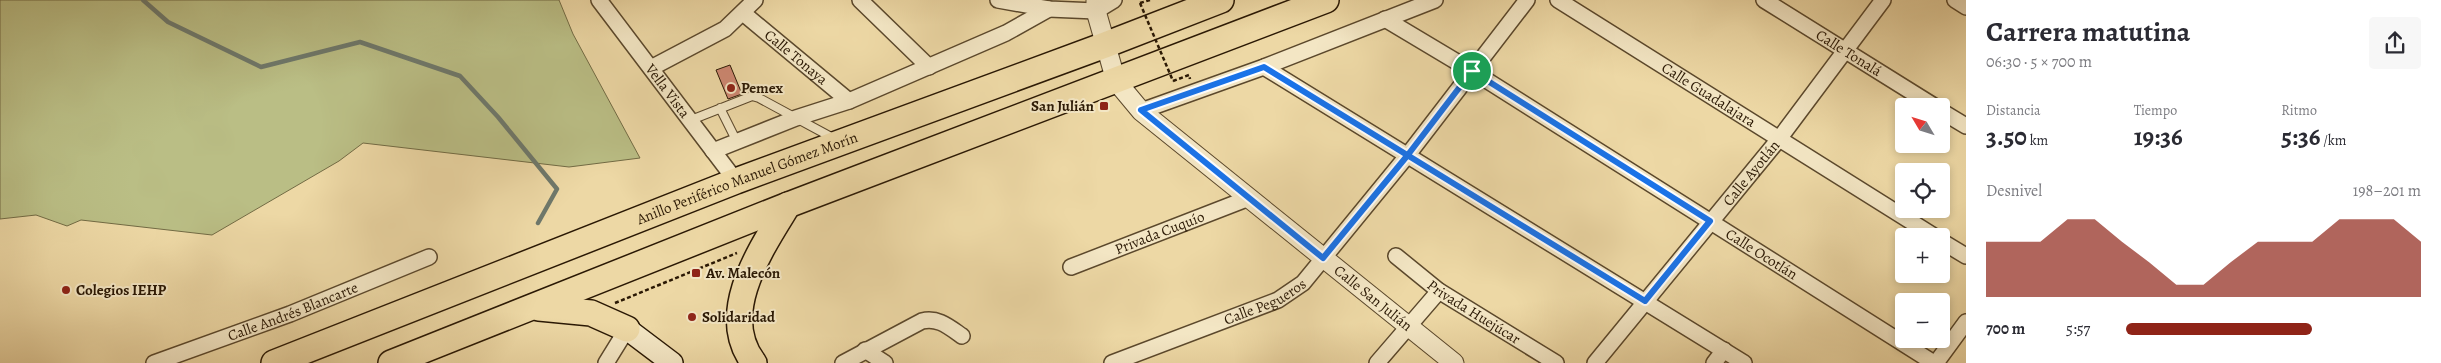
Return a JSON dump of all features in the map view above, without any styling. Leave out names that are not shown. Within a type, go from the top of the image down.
[{"type":"highway","name":"Anillo Periférico Manuel Gómez Morín","points":[[274,363],[736,181],[1105,46],[1221,0]]},
{"type":"highway","points":[[391,363],[788,205],[1326,0]]},
{"type":"highway","points":[[754,363],[747,353],[740,330],[740,305],[765,242],[788,205]]},
{"type":"highway","points":[[534,307],[591,313],[627,329]]},
{"type":"main road","points":[[627,329],[672,363]]},
{"type":"street","name":"Vella Vista","points":[[599,0],[736,181]]},
{"type":"street","points":[[651,68],[725,29],[755,0]]},
{"type":"street","points":[[860,0],[930,67]]},
{"type":"street","points":[[998,0],[1049,9],[1096,6],[1114,0]]},
{"type":"street","points":[[1141,110],[1264,67],[1435,0]]},
{"type":"street","name":"Calle Pegueros","points":[[1112,363],[1278,300],[1303,283],[1407,156],[1527,0]]},
{"type":"street","name":"Calle Guadalajara","points":[[1558,0],[1921,228]]},
{"type":"street","name":"Calle Tonalá","points":[[1764,0],[1921,98]]},
{"type":"street","name":"Calle Ayotlán","points":[[1595,363],[1778,139],[1883,0]]},
{"type":"street","points":[[1955,0],[1966,7]]},
{"type":"street","name":"Calle San Julián","points":[[1096,6],[1105,46],[1116,81],[1141,110],[1454,363]]},
{"type":"street","points":[[713,150],[796,118],[849,101],[1006,33],[1049,9]]},
{"type":"street","name":"Calle Tonaya","points":[[743,13],[849,101]]},
{"type":"street","name":"Calle Ocotlán","points":[[1385,19],[1472,71],[1935,363]]},
{"type":"street","points":[[1264,67],[1744,363]]},
{"type":"street","points":[[1950,116],[1966,126]]},
{"type":"street","name":"Privada Cuquío","points":[[1071,266],[1249,198]]},
{"type":"street","points":[[1950,246],[1966,256]]},
{"type":"street","name":"Privada Huejúcar","points":[[1396,256],[1439,291],[1556,363]]},
{"type":"street","name":"Calle Andrés Blancarte","points":[[154,363],[290,314],[429,257]]},
{"type":"street","points":[[1377,363],[1410,327],[1439,291]]},
{"type":"street","points":[[843,363],[922,321],[932,319],[941,322],[962,336]]},
{"type":"street","points":[[1935,363],[1966,322]]},
{"type":"street","points":[[606,363],[627,329]]},
{"type":"street","points":[[865,350],[884,363]]},
{"type":"street","points":[[1714,363],[1724,350]]},
{"type":"lane","points":[[691,120],[752,96],[842,143]]},
{"type":"lane","points":[[720,108],[737,142]]},
{"type":"path","points":[[1150,0],[1140,4],[1173,81]]},
{"type":"path","points":[[591,313],[738,253]]},
{"type":"green space","points":[[0,0],[559,0],[573,34],[640,158],[569,167],[363,143],[339,161],[212,235],[81,220],[67,226],[36,215],[0,219]]},
{"type":"building","name":"Pemex","points":[[730,65],[742,94],[728,99],[716,70]]},
{"type":"waterway","points":[[143,0],[168,22],[261,67],[360,42],[460,76],[498,117],[557,189],[538,223]]},
{"type":"place","name":"Pemex","points":[[731,88]]},
{"type":"place","name":"San Julián","points":[[1104,106]]},
{"type":"place","name":"Av. Malecón","points":[[696,273]]},
{"type":"place","name":"Colegios IEHP","points":[[66,290]]},
{"type":"place","name":"Solidaridad","points":[[692,317]]},
{"type":"route","points":[[1472,71],[1407,156],[1323,258],[1141,110],[1264,67],[1407,156],[1645,301],[1710,221],[1472,71]]}]
